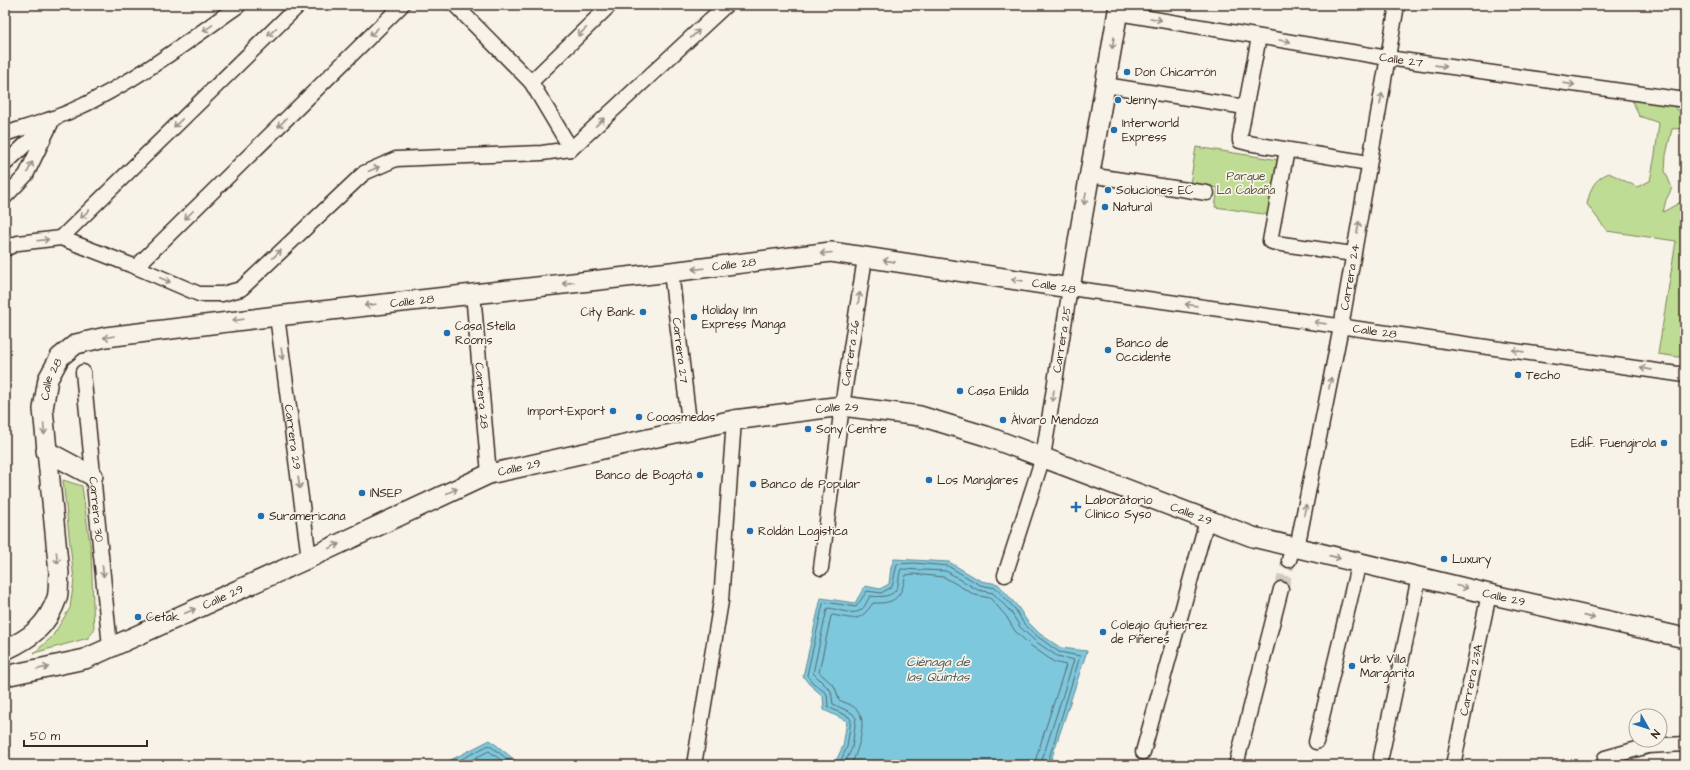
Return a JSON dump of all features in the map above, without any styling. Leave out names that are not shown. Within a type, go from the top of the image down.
[{"type":"main road","name":"Carrera 25","points":[[1070,288],[1119,9]]},
{"type":"main road","name":"Calle 28","points":[[5,650],[23,642],[42,626],[57,597],[59,573],[42,409],[48,379],[60,357],[76,344],[106,337],[277,316],[671,272],[832,252],[1070,288]]},
{"type":"main road","name":"Calle 29","points":[[5,676],[85,659],[110,646],[309,558],[489,474],[734,420],[842,406],[920,416],[986,436],[1293,552],[1359,562],[1489,594],[1685,638]]},
{"type":"main road","points":[[46,451],[93,476]]},
{"type":"street","points":[[5,134],[53,119],[85,105],[150,68],[239,5]]},
{"type":"street","points":[[61,238],[299,5]]},
{"type":"street","points":[[136,267],[402,5]]},
{"type":"street","points":[[456,5],[530,82],[571,149]]},
{"type":"street","points":[[530,82],[610,5]]},
{"type":"street","points":[[5,249],[12,242],[61,238],[136,267],[199,294],[222,294],[241,289],[364,173],[396,159],[542,153],[571,149],[726,5]]},
{"type":"street","name":"Carrera 24","points":[[1293,552],[1341,326],[1397,5]]},
{"type":"street","name":"Calle 27","points":[[1119,9],[1259,37],[1388,58],[1685,100]]},
{"type":"street","points":[[1259,37],[1240,141],[1369,163]]},
{"type":"street","points":[[1105,85],[1245,107]]},
{"type":"street","points":[[5,164],[53,119]]},
{"type":"street","points":[[5,196],[26,175],[53,119]]},
{"type":"street","points":[[1287,150],[1270,241],[1275,243],[1353,254]]},
{"type":"street","points":[[1089,175],[1207,193]]},
{"type":"street","name":"Carrera 26","points":[[821,568],[842,406],[865,258]]},
{"type":"street","name":"Carrera 27","points":[[671,272],[690,430]]},
{"type":"street","name":"Calle 28","points":[[1070,288],[1685,375]]},
{"type":"street","name":"Carrera 25","points":[[1005,575],[1043,457],[1070,288]]},
{"type":"street","name":"Carrera 28","points":[[473,293],[489,474]]},
{"type":"street","name":"Carrera 29","points":[[277,316],[309,558]]},
{"type":"street","name":"Carrera 30","points":[[83,372],[110,646]]},
{"type":"street","points":[[694,765],[721,601],[734,420]]},
{"type":"street","points":[[1143,752],[1207,520]]},
{"type":"street","points":[[1316,742],[1359,562]]},
{"type":"street","points":[[1381,756],[1419,577]]},
{"type":"street","points":[[1236,765],[1281,589]]},
{"type":"street","name":"Carrera 23A","points":[[1453,765],[1489,594]]},
{"type":"street","points":[[1605,758],[1648,746],[1685,744]]},
{"type":"green space","points":[[1631,98],[1670,99],[1677,111],[1685,101],[1685,128],[1672,129],[1666,155],[1665,171],[1672,188],[1666,200],[1663,212],[1679,203],[1685,202],[1685,358],[1658,354],[1676,241],[1607,231],[1587,204],[1590,193],[1596,182],[1609,173],[1637,187],[1650,181],[1659,123],[1639,116]]},
{"type":"green space","name":"Parque La Cabaña","points":[[1196,147],[1279,160],[1270,215],[1215,207],[1218,188],[1190,184]]},
{"type":"green space","points":[[63,480],[82,486],[91,552],[94,630],[88,638],[34,653],[52,637],[70,608],[74,580]]},
{"type":"water","name":"Ciénaga de las Quintas","points":[[894,559],[949,562],[981,581],[998,584],[1018,607],[1027,621],[1040,634],[1061,648],[1087,651],[1050,763],[1054,765],[834,765],[843,746],[847,721],[824,710],[823,696],[809,684],[803,676],[821,598],[855,603],[865,586],[880,589],[889,584],[891,567]]},
{"type":"water","points":[[490,740],[521,765],[441,765]]},
{"type":"tunnel","points":[[1281,589],[1289,560]]},
{"type":"place","name":"Don Chicarrón","points":[[1127,72]]},
{"type":"place","name":"Jenny","points":[[1118,100]]},
{"type":"place","name":"Interworld Express","points":[[1114,130]]},
{"type":"place","name":"Soluciones EC","points":[[1108,190]]},
{"type":"place","name":"Natural","points":[[1105,207]]},
{"type":"place","name":"City Bank","points":[[643,312]]},
{"type":"place","name":"Holiday Inn Express Manga","points":[[694,317]]},
{"type":"place","name":"Casa Stella Rooms","points":[[447,333]]},
{"type":"place","name":"Banco de Occidente","points":[[1108,350]]},
{"type":"place","name":"Techo","points":[[1518,375]]},
{"type":"place","name":"Casa Enilda","points":[[960,391]]},
{"type":"place","name":"Import-Export","points":[[613,411]]},
{"type":"place","name":"Cooasmedas","points":[[639,417]]},
{"type":"place","name":"Álvaro Mendoza","points":[[1003,420]]},
{"type":"place","name":"Sony Centre","points":[[808,429]]},
{"type":"place","name":"Edif. Fuengirola","points":[[1664,443]]},
{"type":"place","name":"Banco de Bogotá","points":[[700,475]]},
{"type":"place","name":"Los Manglares","points":[[929,480]]},
{"type":"place","name":"Banco de Popular","points":[[753,484]]},
{"type":"place","name":"INSEP","points":[[362,493]]},
{"type":"place","name":"Laboratorio Clínico Syso","points":[[1076,507]]},
{"type":"place","name":"Suramericana","points":[[261,516]]},
{"type":"place","name":"Roldán Logística","points":[[750,531]]},
{"type":"place","name":"Luxury","points":[[1444,559]]},
{"type":"place","name":"Cetak","points":[[138,617]]},
{"type":"place","name":"Colegio Gutierrez de Piñeres","points":[[1103,632]]},
{"type":"place","name":"Urb. Villa Margarita","points":[[1352,666]]}]
